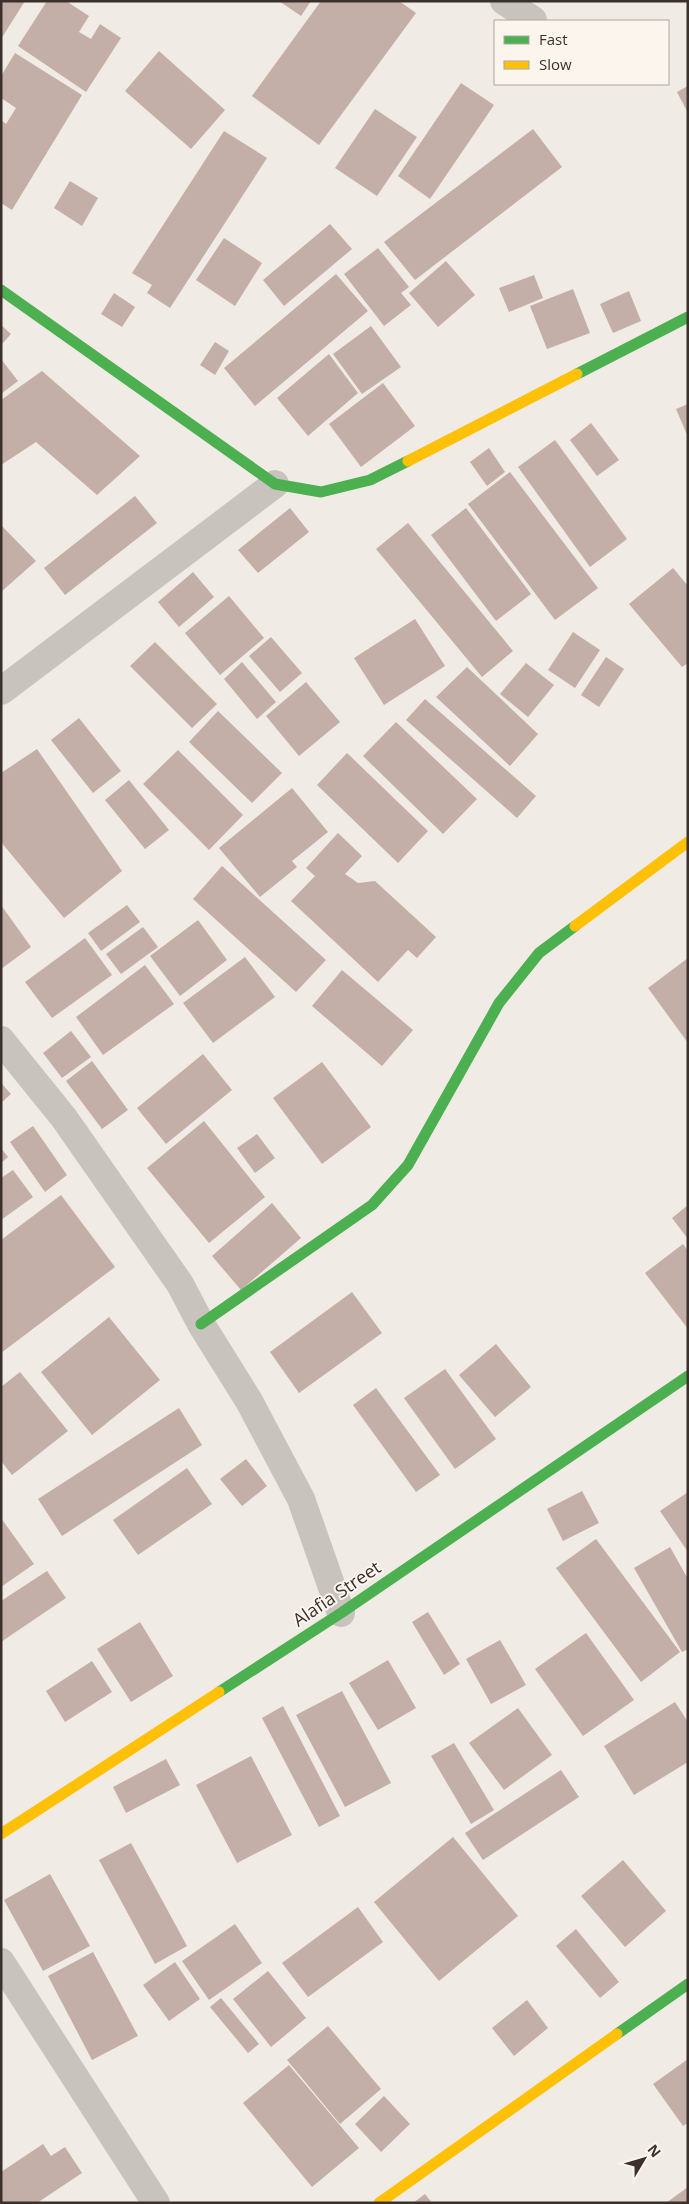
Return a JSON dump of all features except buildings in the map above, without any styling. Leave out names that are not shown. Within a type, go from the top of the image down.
[{"type":"street","points":[[504,1],[533,20]]},
{"type":"street","points":[[1,290],[275,484],[321,492],[370,480],[688,318]]},
{"type":"street","points":[[1,691],[275,484]]},
{"type":"street","points":[[201,1324],[372,1205],[408,1166],[499,1003],[539,953],[688,842]]},
{"type":"street","points":[[1,1040],[64,1118],[180,1284],[201,1324],[249,1402],[301,1499],[340,1613]]},
{"type":"street","name":"Alafia Street","points":[[1,1834],[340,1613],[688,1376]]},
{"type":"street","points":[[1,1962],[156,2203]]},
{"type":"street","points":[[379,2203],[688,1984]]},
{"type":"traffic: fast","points":[[1,290],[275,484],[321,492],[370,480],[408,461]]},
{"type":"traffic: fast","points":[[577,374],[688,317]]},
{"type":"traffic: fast","points":[[201,1324],[372,1205],[408,1165],[499,1003],[539,953],[575,926]]},
{"type":"traffic: fast","points":[[219,1692],[341,1613],[688,1376]]},
{"type":"traffic: fast","points":[[617,2034],[688,1984]]},
{"type":"traffic: slow","points":[[408,461],[577,374]]},
{"type":"traffic: slow","points":[[575,926],[688,842]]},
{"type":"traffic: slow","points":[[1,1834],[219,1692]]},
{"type":"traffic: slow","points":[[379,2203],[617,2034]]}]
